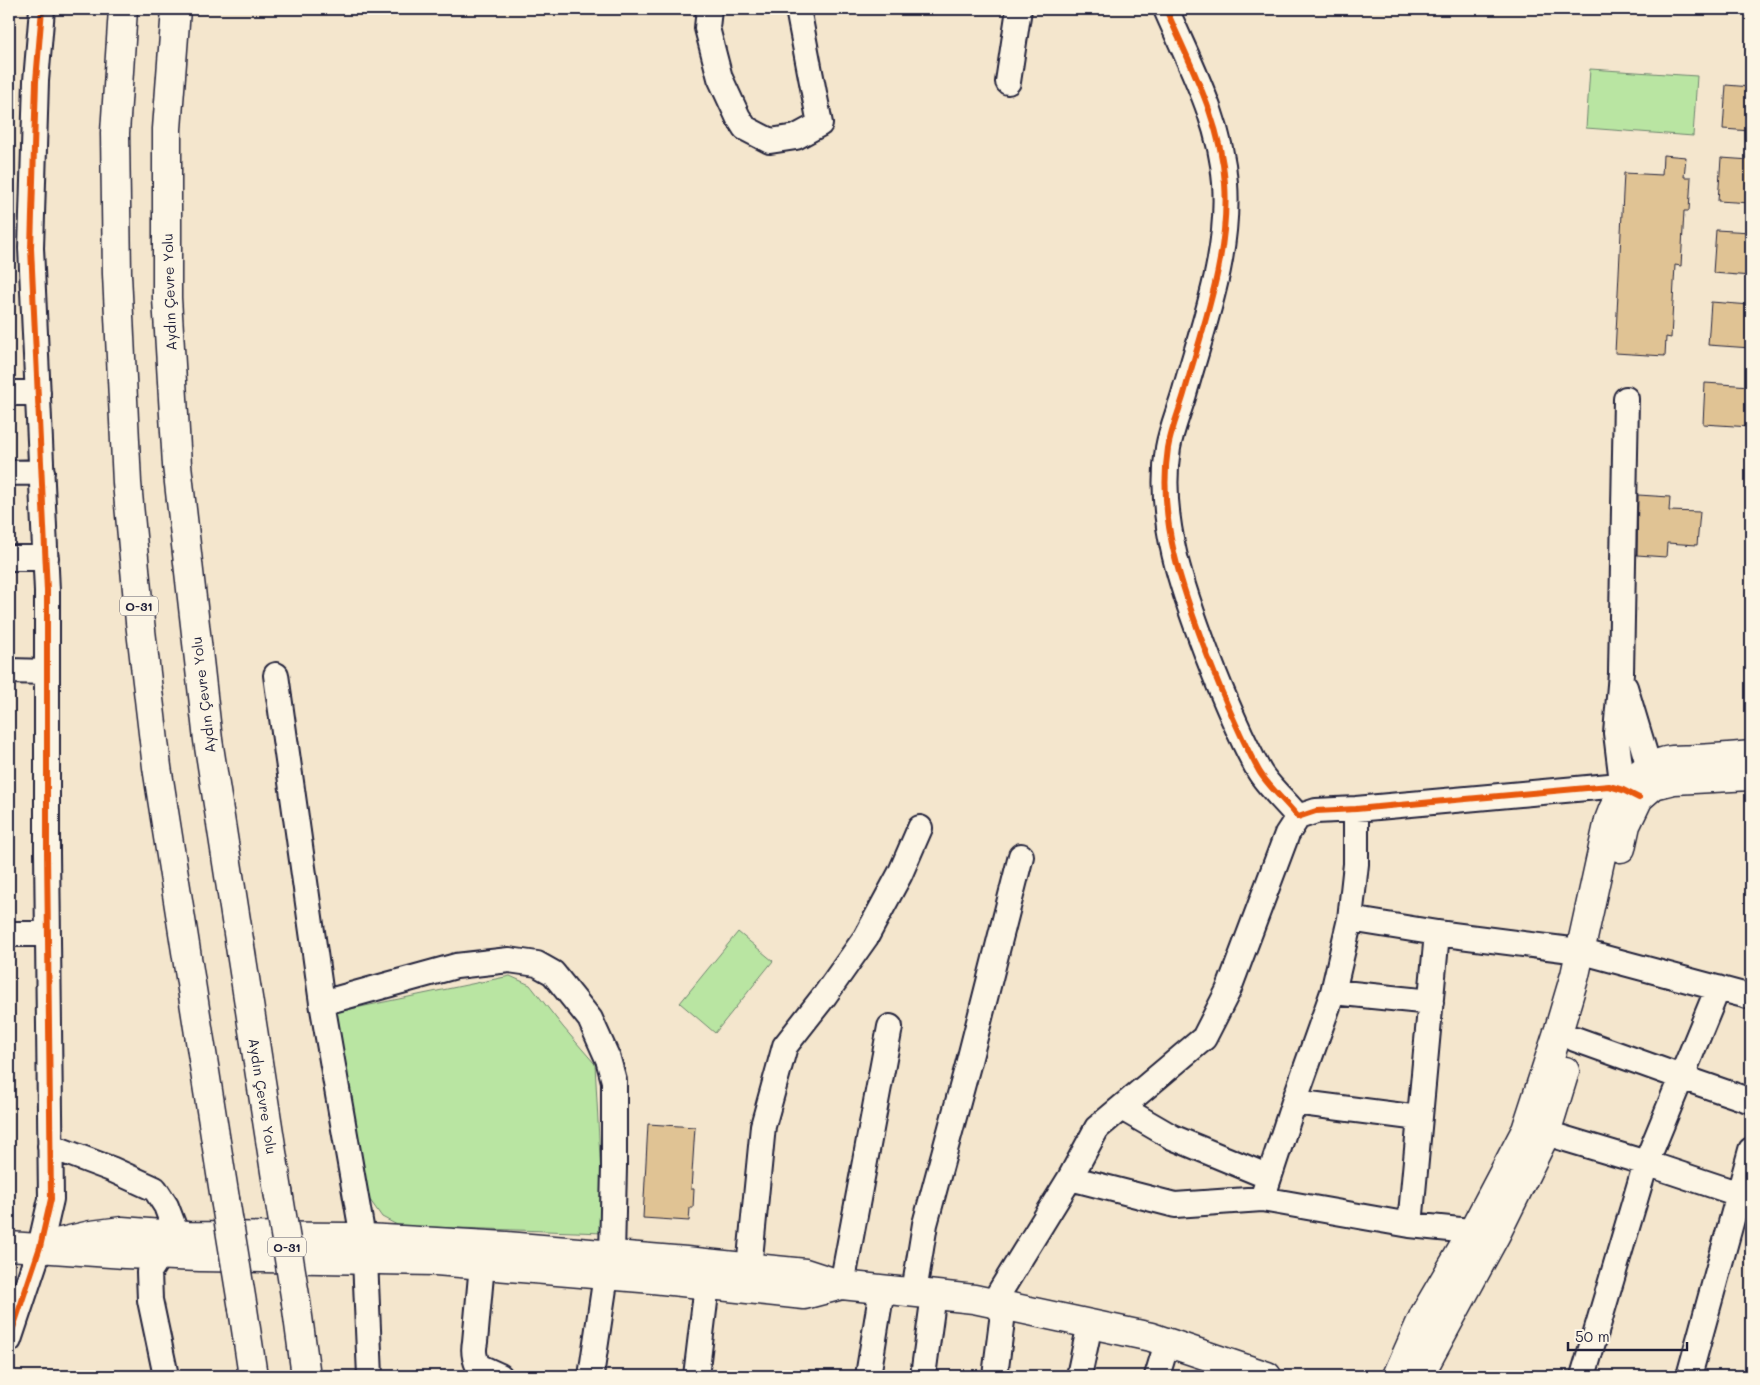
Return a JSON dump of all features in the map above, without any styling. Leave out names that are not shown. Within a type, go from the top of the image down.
[{"type":"main road","name":"O-31","points":[[123,9],[115,142],[117,274],[127,483],[141,632],[157,766],[253,1376]]},
{"type":"main road","name":"Aydın Çevre Yolu","points":[[176,9],[167,129],[167,298],[177,465],[208,740],[306,1376]]},
{"type":"main road","points":[[1418,1376],[1485,1232],[1536,1131],[1575,1039],[1588,953],[1626,826],[1636,777],[1649,767],[1666,761],[1751,755]]},
{"type":"main road","points":[[1631,794],[1674,780],[1751,776]]},
{"type":"main road","points":[[1536,1131],[1559,1029],[1574,975],[1588,953]]},
{"type":"main road","points":[[1397,1376],[1424,1315],[1485,1232]]},
{"type":"main road","points":[[9,1246],[169,1245],[364,1249],[506,1246],[707,1285],[804,1295],[842,1284]]},
{"type":"main road","points":[[364,1249],[436,1261],[482,1264],[749,1268],[804,1273],[842,1284],[974,1299],[1151,1337],[1253,1374]]},
{"type":"street","points":[[9,1340],[40,1247],[50,1199],[46,558],[31,248],[36,90],[42,9]]},
{"type":"street","points":[[709,9],[707,28],[720,78],[738,117],[745,128],[770,141],[796,138],[820,124],[798,9]]},
{"type":"street","points":[[1008,82],[1019,9]]},
{"type":"street","points":[[1166,9],[1211,112],[1221,148],[1226,184],[1224,231],[1217,277],[1168,447],[1165,487],[1170,539],[1189,606],[1229,712],[1261,773],[1298,817]]},
{"type":"street","points":[[9,394],[38,393]]},
{"type":"street","points":[[1626,399],[1621,673],[1616,733],[1631,794]]},
{"type":"street","points":[[9,474],[42,472]]},
{"type":"street","points":[[9,558],[46,558]]},
{"type":"street","points":[[9,671],[47,672]]},
{"type":"street","points":[[1621,673],[1649,767]]},
{"type":"street","points":[[276,675],[322,1003],[364,1249],[370,1376]]},
{"type":"street","points":[[995,1376],[998,1304],[1097,1128],[1204,1038],[1228,991],[1287,834],[1298,817],[1316,811],[1609,786],[1631,794]]},
{"type":"street","points":[[1266,1188],[1333,992],[1350,919],[1356,864],[1356,809]]},
{"type":"street","points":[[749,1268],[763,1126],[785,1046],[825,995],[866,937],[900,874],[920,828]]},
{"type":"street","points":[[923,1376],[925,1224],[1021,856]]},
{"type":"street","points":[[1350,919],[1437,933],[1588,953],[1751,997]]},
{"type":"street","points":[[1410,1225],[1437,933]]},
{"type":"street","points":[[9,934],[48,934]]},
{"type":"street","points":[[322,1003],[456,966],[509,960],[537,964],[553,973],[590,1019],[608,1059],[614,1081],[614,1167],[609,1265],[591,1376]]},
{"type":"street","points":[[1583,1376],[1646,1163],[1718,988]]},
{"type":"street","points":[[1333,992],[1430,1002]]},
{"type":"street","points":[[842,1284],[890,1027]]},
{"type":"street","points":[[1575,1039],[1751,1101]]},
{"type":"street","points":[[1294,1102],[1419,1118]]},
{"type":"street","points":[[1122,1108],[1266,1188],[1410,1225],[1485,1232]]},
{"type":"street","points":[[1536,1131],[1646,1163],[1745,1196]]},
{"type":"street","points":[[50,1146],[111,1169],[155,1189],[166,1206],[169,1245],[150,1272],[150,1300],[166,1376]]},
{"type":"street","points":[[1689,1376],[1745,1196],[1751,1150]]},
{"type":"street","points":[[1070,1178],[1175,1205],[1266,1188]]},
{"type":"street","points":[[475,1376],[472,1374],[469,1366],[475,1342],[482,1264]]},
{"type":"street","points":[[696,1376],[707,1285]]},
{"type":"street","points":[[868,1376],[882,1289]]},
{"type":"street","points":[[1079,1376],[1090,1324]]},
{"type":"street","points":[[1157,1376],[1166,1343]]},
{"type":"street","points":[[473,1349],[478,1366],[500,1376]]},
{"type":"green space","points":[[1590,69],[1697,76],[1693,136],[1586,128]]},
{"type":"green space","points":[[738,932],[773,961],[715,1033],[680,1003]]},
{"type":"green space","points":[[510,976],[530,985],[595,1064],[604,1233],[399,1226],[382,1217],[365,1193],[336,1012]]},
{"type":"building","points":[[1726,85],[1751,87],[1751,131],[1723,129]]},
{"type":"building","points":[[1663,155],[1686,157],[1684,177],[1691,177],[1689,211],[1684,211],[1681,266],[1675,265],[1671,338],[1666,337],[1665,356],[1615,353],[1624,173],[1662,175]]},
{"type":"building","points":[[1721,158],[1751,160],[1751,203],[1718,201]]},
{"type":"building","points":[[1716,230],[1751,232],[1751,276],[1713,273]]},
{"type":"building","points":[[1711,302],[1751,305],[1751,348],[1708,345]]},
{"type":"building","points":[[1705,383],[1751,386],[1751,427],[1703,424]]},
{"type":"building","points":[[1638,495],[1670,497],[1669,511],[1700,512],[1697,545],[1667,543],[1666,557],[1637,555]]},
{"type":"building","points":[[648,1124],[695,1127],[691,1189],[694,1189],[693,1208],[690,1208],[689,1221],[643,1218]]},
{"type":"cycle path","points":[[9,1340],[40,1247],[51,1199],[47,853],[47,591],[31,248],[36,81],[42,9]]},
{"type":"cycle path","points":[[1166,9],[1211,115],[1222,160],[1225,183],[1223,237],[1214,290],[1168,448],[1166,502],[1169,528],[1181,581],[1199,632],[1232,715],[1259,771],[1298,817],[1316,811],[1609,786],[1639,798]]}]
